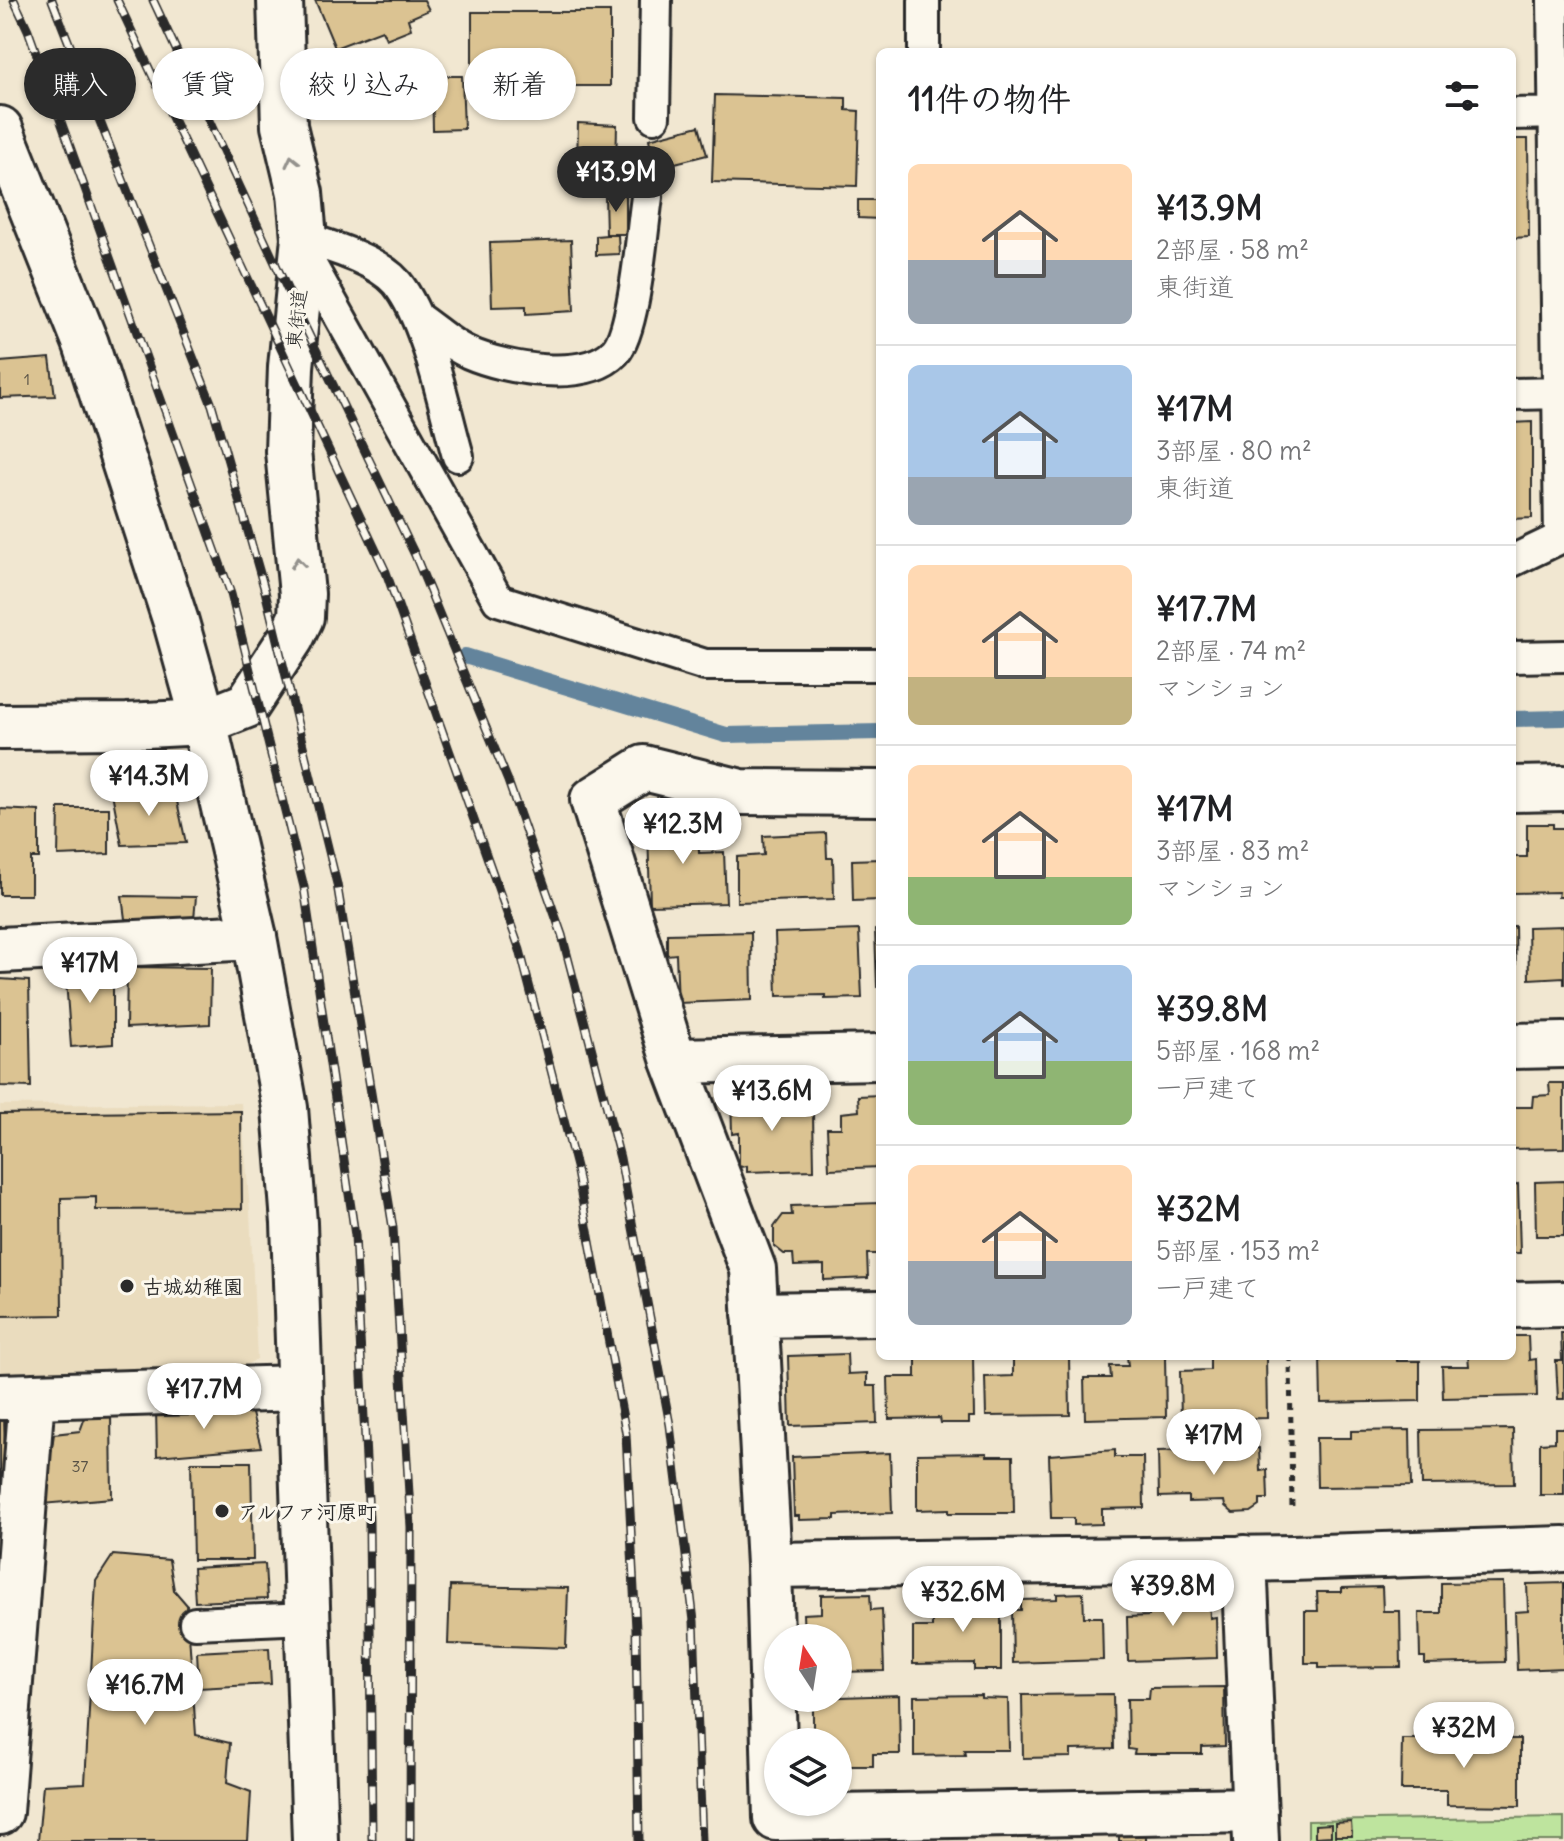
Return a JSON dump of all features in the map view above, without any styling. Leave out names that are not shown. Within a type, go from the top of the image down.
[{"type":"street","name":"東街道","points":[[0,727],[204,722],[247,705],[291,638],[301,617],[302,594],[288,451],[291,367],[303,245],[300,193],[284,126],[280,0]]},
{"type":"street","points":[[0,129],[86,344],[176,622],[204,722],[254,937],[285,1108],[294,1223],[315,1841]]},
{"type":"street","points":[[876,793],[741,792],[644,768],[593,800],[674,1061],[753,1269],[769,1565],[776,1818],[1255,1826],[1244,1558]]},
{"type":"street","points":[[1516,789],[1564,788]]},
{"type":"street","points":[[0,950],[254,937]]},
{"type":"street","points":[[1516,1046],[1564,1045]]},
{"type":"street","points":[[674,1061],[876,1057]]},
{"type":"street","points":[[1516,1305],[1564,1304]]},
{"type":"street","points":[[755,1315],[876,1313]]},
{"type":"street","points":[[0,1812],[16,1397],[299,1388]]},
{"type":"street","points":[[769,1565],[1244,1558],[1564,1549]]},
{"type":"lane","points":[[654,117],[656,0]]},
{"type":"lane","points":[[924,0],[924,48]]},
{"type":"lane","points":[[1516,559],[1560,538],[1560,113],[1553,0]]},
{"type":"lane","points":[[1516,114],[1560,113]]},
{"type":"lane","points":[[419,319],[468,353],[527,370],[590,368],[616,351],[630,318],[647,197]]},
{"type":"lane","points":[[303,245],[356,255],[396,282],[419,319],[458,456]]},
{"type":"lane","points":[[303,245],[498,600],[705,665],[876,665]]},
{"type":"lane","points":[[1516,394],[1560,393]]},
{"type":"lane","points":[[1516,657],[1564,656]]},
{"type":"lane","points":[[195,1623],[307,1618]]},
{"type":"path","points":[[1290,1360],[1292,1523]]},
{"type":"shaded area","name":"古城幼稚園","points":[[241,1103],[257,1359],[230,1374],[0,1377],[0,1105]]},
{"type":"green space","points":[[1564,1817],[1564,1841],[1308,1841],[1308,1821]]},
{"type":"building","points":[[315,0],[424,0],[429,10],[408,19],[411,29],[386,39],[382,30],[335,48]]},
{"type":"building","points":[[472,12],[610,12],[610,86],[576,86],[576,48],[472,48]]},
{"type":"building","points":[[448,76],[462,76],[464,129],[433,130],[433,120],[448,120]]},
{"type":"building","points":[[715,95],[846,98],[846,110],[859,111],[857,186],[712,182]]},
{"type":"building","points":[[578,123],[617,125],[616,166],[577,165]]},
{"type":"building","points":[[699,126],[707,155],[655,168],[649,139]]},
{"type":"building","points":[[1516,139],[1528,139],[1529,237],[1516,238]]},
{"type":"building","points":[[605,195],[626,195],[626,234],[606,234]]},
{"type":"building","points":[[858,200],[876,200],[876,219],[858,218]]},
{"type":"building","points":[[618,235],[619,254],[596,255],[596,236]]},
{"type":"building","points":[[571,240],[574,311],[526,314],[526,306],[492,307],[490,243]]},
{"type":"building","points":[[50,358],[55,396],[0,398],[0,362]]},
{"type":"building","points":[[1532,422],[1532,518],[1516,519],[1516,423]]},
{"type":"building","points":[[175,792],[186,843],[122,845],[112,793]]},
{"type":"building","points":[[59,808],[109,808],[109,854],[58,856]]},
{"type":"building","points":[[0,809],[39,811],[39,858],[31,858],[31,895],[0,895]]},
{"type":"building","points":[[698,816],[699,853],[724,852],[726,903],[650,905],[648,826],[667,826],[666,817]]},
{"type":"building","points":[[1527,824],[1553,824],[1553,828],[1564,828],[1564,897],[1558,897],[1559,892],[1516,893],[1516,857],[1527,857]]},
{"type":"building","points":[[826,833],[827,858],[833,858],[834,899],[737,902],[737,857],[764,855],[763,836]]},
{"type":"building","points":[[876,859],[876,900],[853,901],[852,860]]},
{"type":"building","points":[[122,896],[196,897],[194,919],[125,919]]},
{"type":"building","points":[[1564,926],[1564,977],[1529,979],[1528,927]]},
{"type":"building","points":[[859,930],[862,998],[777,996],[775,933]]},
{"type":"building","points":[[751,932],[752,1000],[678,1003],[676,954],[667,955],[667,934]]},
{"type":"building","points":[[65,967],[113,967],[113,1044],[71,1047]]},
{"type":"building","points":[[127,967],[211,968],[210,1024],[126,1028]]},
{"type":"building","points":[[0,979],[29,981],[31,1087],[0,1086]]},
{"type":"building","points":[[1549,1083],[1564,1083],[1564,1148],[1516,1149],[1516,1107],[1532,1107],[1533,1096],[1550,1095]]},
{"type":"building","points":[[788,1092],[788,1113],[813,1113],[814,1170],[747,1172],[747,1166],[739,1167],[739,1133],[732,1134],[731,1093]]},
{"type":"building","points":[[876,1095],[876,1167],[829,1169],[827,1128],[841,1128],[841,1113],[859,1111],[858,1096]]},
{"type":"building","points":[[241,1111],[242,1209],[96,1210],[96,1197],[61,1198],[62,1315],[0,1316],[0,1114]]},
{"type":"building","points":[[1564,1181],[1564,1236],[1536,1236],[1535,1182]]},
{"type":"building","points":[[1518,1184],[1520,1253],[1516,1253]]},
{"type":"building","points":[[876,1203],[876,1254],[867,1254],[868,1278],[824,1280],[824,1265],[794,1266],[793,1254],[784,1254],[774,1246],[774,1227],[783,1215],[792,1215],[791,1206]]},
{"type":"building","points":[[1561,1333],[1564,1333],[1564,1399],[1558,1399],[1556,1361],[1562,1361]]},
{"type":"building","points":[[1516,1336],[1528,1336],[1529,1360],[1536,1359],[1537,1396],[1443,1398],[1442,1366],[1469,1366],[1468,1360],[1516,1360]]},
{"type":"building","points":[[847,1354],[848,1374],[867,1373],[867,1386],[876,1386],[877,1423],[790,1426],[788,1356]]},
{"type":"building","points":[[916,1360],[973,1360],[974,1417],[969,1417],[969,1423],[941,1423],[940,1418],[889,1419],[888,1377],[916,1377]]},
{"type":"building","points":[[1013,1360],[1069,1360],[1070,1415],[986,1416],[985,1377],[1013,1376]]},
{"type":"building","points":[[1127,1360],[1165,1360],[1166,1417],[1085,1419],[1084,1378],[1111,1378],[1110,1366],[1128,1366]]},
{"type":"building","points":[[1210,1360],[1266,1360],[1267,1418],[1181,1420],[1180,1371],[1210,1370]]},
{"type":"building","points":[[1320,1360],[1420,1361],[1420,1401],[1321,1403]]},
{"type":"building","points":[[156,1409],[251,1410],[261,1447],[157,1456]]},
{"type":"building","points":[[87,1412],[111,1413],[112,1498],[43,1504],[54,1434],[80,1431]]},
{"type":"building","points":[[0,1416],[4,1416],[6,1496],[0,1496]]},
{"type":"building","points":[[1555,1428],[1564,1428],[1564,1495],[1540,1495],[1540,1443],[1555,1442]]},
{"type":"building","points":[[1513,1429],[1514,1484],[1422,1485],[1421,1430]]},
{"type":"building","points":[[1410,1430],[1411,1486],[1317,1487],[1316,1438],[1351,1438],[1351,1431]]},
{"type":"building","points":[[1259,1448],[1260,1471],[1267,1470],[1268,1499],[1260,1499],[1260,1506],[1251,1512],[1233,1513],[1224,1501],[1188,1502],[1188,1496],[1159,1497],[1158,1451]]},
{"type":"building","points":[[1115,1450],[1115,1457],[1143,1457],[1144,1508],[1102,1509],[1102,1524],[1074,1525],[1074,1518],[1051,1518],[1049,1455]]},
{"type":"building","points":[[890,1453],[892,1513],[835,1515],[835,1519],[799,1520],[799,1516],[794,1516],[792,1457]]},
{"type":"building","points":[[987,1453],[987,1456],[1013,1456],[1014,1513],[917,1510],[917,1454]]},
{"type":"building","name":"アルファ河原町","points":[[191,1462],[251,1462],[253,1560],[193,1560]]},
{"type":"building","points":[[113,1555],[169,1560],[174,1590],[187,1605],[196,1735],[230,1743],[227,1783],[251,1792],[248,1841],[38,1841],[43,1785],[85,1783],[96,1581]]},
{"type":"building","points":[[265,1564],[267,1599],[195,1602],[193,1568]]},
{"type":"building","points":[[1503,1582],[1505,1662],[1425,1664],[1425,1657],[1420,1657],[1419,1613],[1441,1613],[1441,1583]]},
{"type":"building","points":[[1564,1583],[1564,1668],[1517,1670],[1515,1612],[1528,1611],[1527,1584]]},
{"type":"building","points":[[450,1586],[568,1588],[566,1648],[448,1644]]},
{"type":"building","points":[[1382,1587],[1383,1611],[1400,1611],[1401,1667],[1319,1668],[1319,1663],[1305,1663],[1305,1611],[1318,1611],[1317,1592]]},
{"type":"building","points":[[1179,1589],[1179,1594],[1209,1593],[1210,1618],[1216,1617],[1217,1658],[1128,1661],[1127,1617],[1149,1616],[1149,1591]]},
{"type":"building","points":[[1083,1593],[1084,1617],[1102,1617],[1103,1660],[1013,1663],[1012,1610],[1021,1610],[1021,1600],[1057,1599],[1057,1594]]},
{"type":"building","points":[[870,1594],[871,1610],[882,1609],[884,1671],[852,1672],[852,1624],[803,1624],[803,1614],[821,1613],[821,1595]]},
{"type":"building","points":[[1001,1594],[1001,1670],[974,1670],[974,1663],[913,1664],[913,1627],[932,1627],[932,1611],[948,1611],[949,1595]]},
{"type":"building","points":[[269,1648],[271,1684],[199,1688],[197,1652]]},
{"type":"building","points":[[1224,1687],[1225,1746],[1202,1747],[1202,1754],[1134,1754],[1135,1750],[1128,1749],[1127,1699],[1149,1699],[1150,1688]]},
{"type":"building","points":[[1113,1694],[1114,1749],[1071,1750],[1071,1757],[1023,1758],[1022,1695]]},
{"type":"building","points":[[899,1695],[900,1754],[873,1754],[873,1766],[852,1766],[852,1728],[813,1728],[813,1712],[852,1712],[852,1697]]},
{"type":"building","points":[[981,1695],[981,1698],[1008,1699],[1009,1750],[964,1750],[965,1755],[914,1756],[914,1696]]},
{"type":"building","points":[[1402,1739],[1520,1739],[1520,1806],[1447,1805],[1447,1790],[1401,1790]]},
{"type":"building","points":[[1351,1822],[1352,1836],[1335,1836],[1335,1823]]},
{"type":"building","points":[[1331,1824],[1331,1836],[1315,1837],[1315,1825]]},
{"type":"building","points":[[1119,1835],[1146,1835],[1146,1841],[1119,1841]]},
{"type":"waterway","points":[[465,656],[726,735],[876,732]]},
{"type":"waterway","points":[[1516,719],[1564,718]]},
{"type":"railway","points":[[14,0],[28,30],[231,594],[304,887],[355,1235],[369,1520],[372,1841]]},
{"type":"railway","points":[[52,0],[212,405],[265,591],[337,884],[393,1228],[411,1527],[410,1841]]},
{"type":"railway","points":[[117,0],[386,572],[520,950],[576,1167],[626,1434],[636,1629],[639,1841]]},
{"type":"railway","points":[[153,0],[415,555],[508,781],[562,935],[620,1158],[670,1425],[694,1621],[702,1841]]},
{"type":"place","name":"古城幼稚園","points":[[127,1286]]},
{"type":"place","name":"アルファ河原町","points":[[222,1511]]}]
